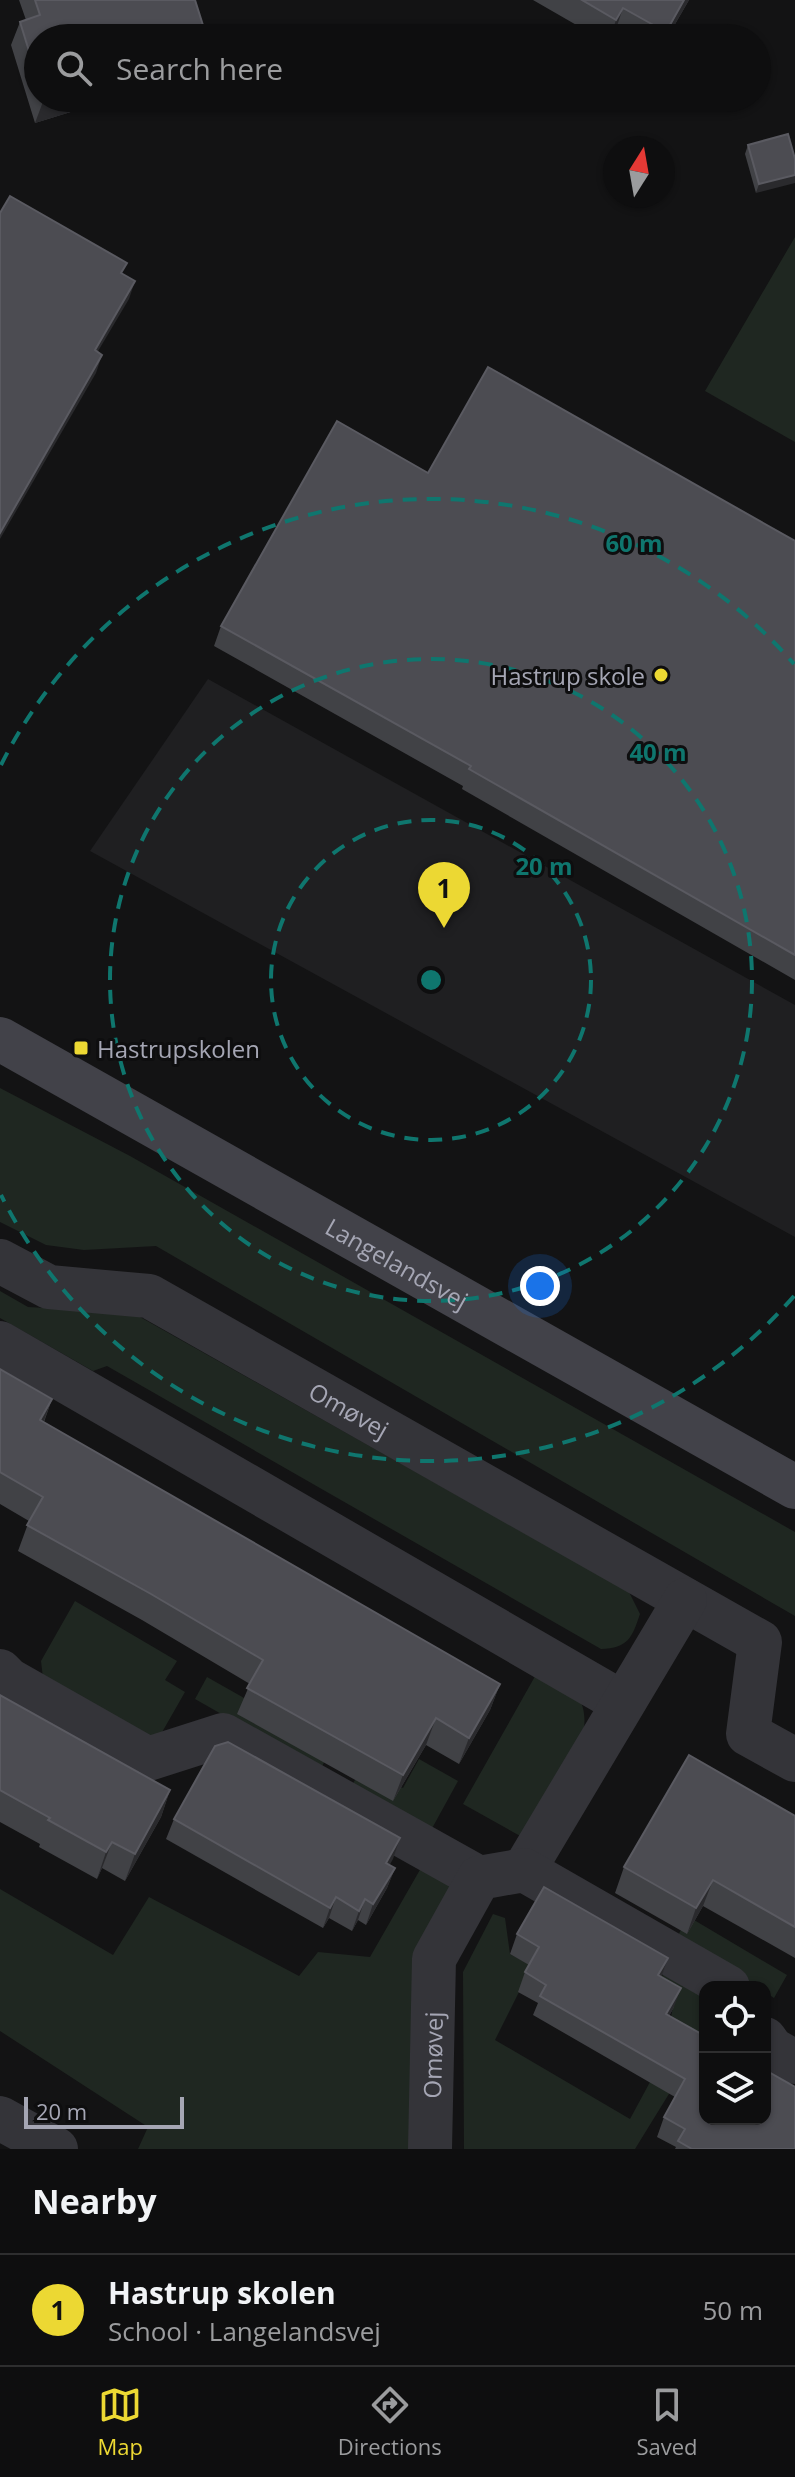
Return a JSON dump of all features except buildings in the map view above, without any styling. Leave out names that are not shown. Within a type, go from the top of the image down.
[{"type":"street","name":"Langelandsvej","points":[[0,1039],[795,1487]]},
{"type":"street","name":"Omøvej","points":[[0,1261],[49,1287],[149,1296],[760,1642],[748,1734],[795,1760]]},
{"type":"street","points":[[0,1343],[623,1703]]},
{"type":"street","points":[[524,1870],[685,1600]]},
{"type":"street","points":[[0,1671],[9,1680],[148,1759],[223,1735],[479,1878],[524,1870],[718,1981]]},
{"type":"street","name":"Omøvej","points":[[430,2149],[434,1959],[479,1878]]},
{"type":"street","points":[[771,2048],[795,2062]]},
{"type":"street","points":[[0,2118],[56,2149]]},
{"type":"shaded area","points":[[795,237],[795,442],[705,391]]},
{"type":"shaded area","points":[[208,679],[795,1005],[795,1237],[90,851]]},
{"type":"shaded area","points":[[0,1088],[130,1156],[795,1532],[795,1616],[156,1246],[84,1250],[46,1245],[0,1222]]},
{"type":"shaded area","points":[[0,1291],[28,1307],[133,1313],[629,1592],[640,1614],[631,1635],[623,1644],[601,1649],[107,1366],[93,1371],[0,1318]]},
{"type":"shaded area","points":[[75,1601],[177,1661],[165,1680],[185,1692],[161,1734],[144,1737],[43,1678],[41,1661]]},
{"type":"shaded area","points":[[538,1671],[579,1698],[583,1706],[584,1729],[522,1837],[463,1804]]},
{"type":"shaded area","points":[[207,1677],[332,1748],[320,1770],[195,1699]]},
{"type":"shaded area","points":[[419,1759],[458,1781],[430,1832],[351,1787],[363,1766],[403,1788]]},
{"type":"shaded area","points":[[425,1861],[477,1886],[421,1981],[413,2149],[138,2149],[148,2127],[0,2031],[0,1889],[113,1955],[149,1897],[299,1976],[318,1952],[370,1957]]},
{"type":"shaded area","points":[[493,1914],[505,1918],[510,1954],[532,1966],[495,2040],[630,2119],[663,2058],[673,2007],[651,1995],[665,1971],[699,1989],[699,2052],[696,2050],[635,2149],[464,2149],[463,1972]]},
{"type":"shaded area","points":[[689,1917],[787,1975],[774,1998],[771,1996],[771,1981],[746,1981],[675,1940]]},
{"type":"place","name":"Hastrup skole","points":[[661,675]]},
{"type":"place","name":"Hastrup skolen","points":[[444,928]]},
{"type":"place","name":"Hastrupskolen","points":[[81,1048]]}]
